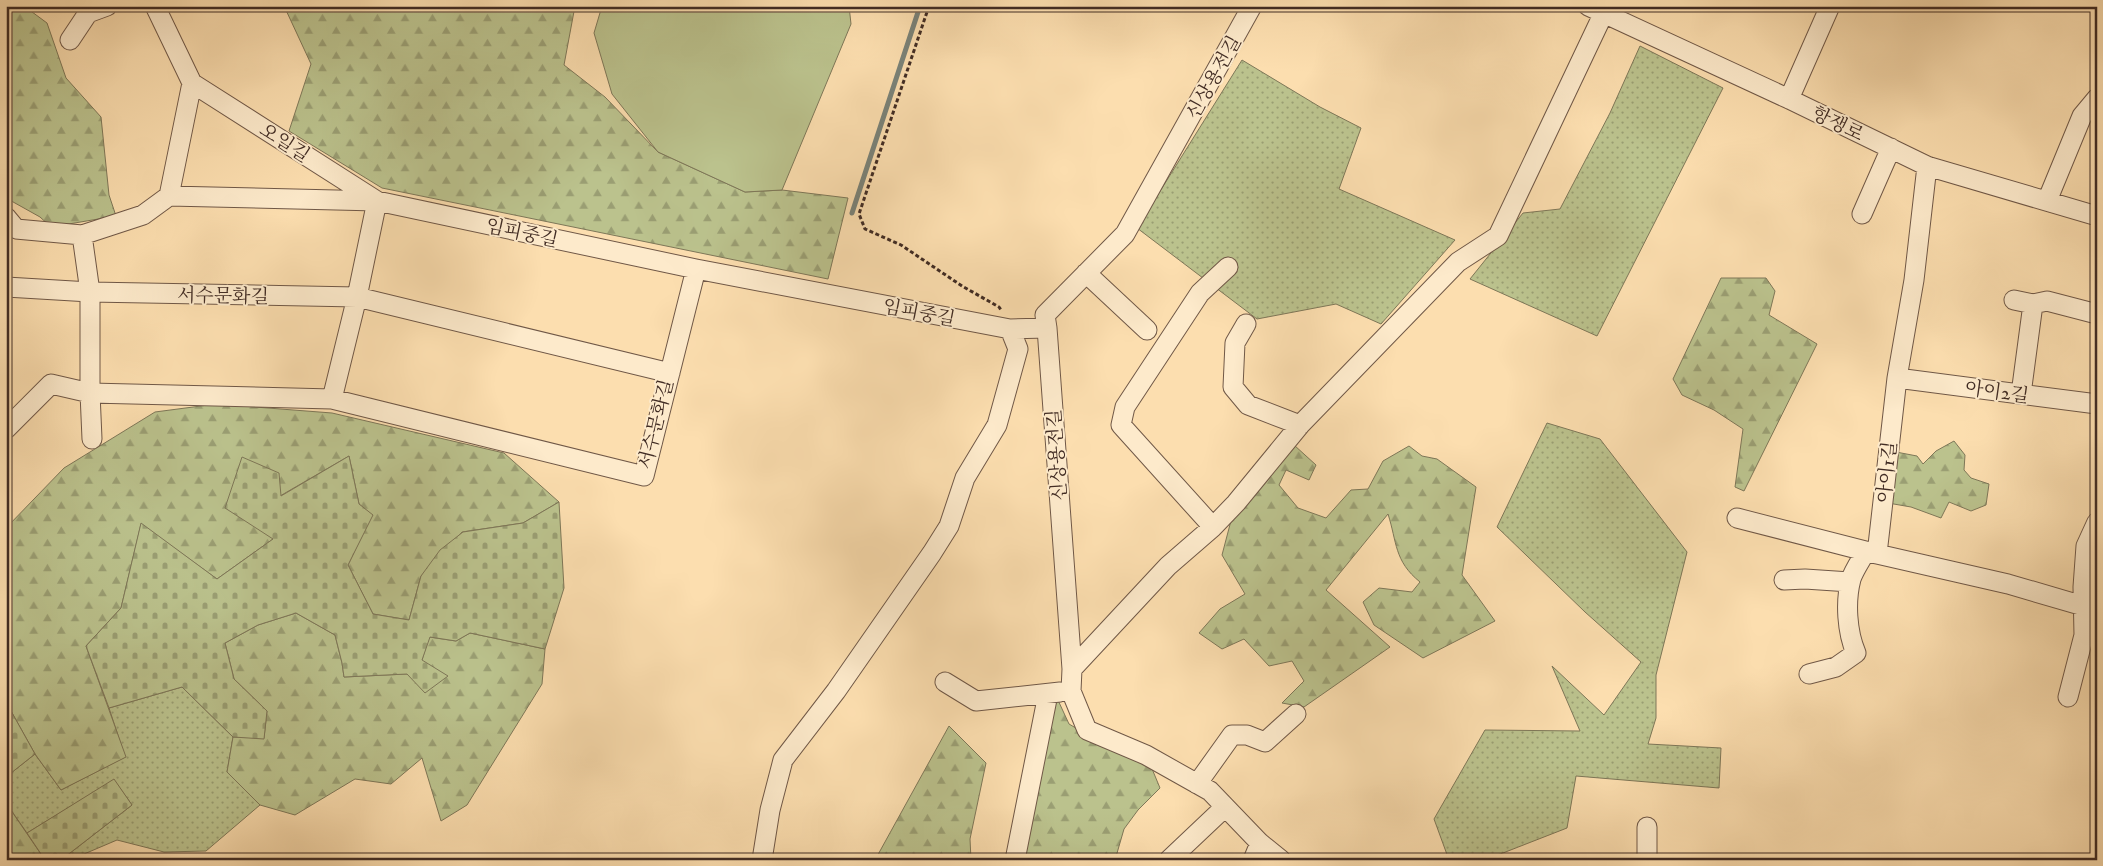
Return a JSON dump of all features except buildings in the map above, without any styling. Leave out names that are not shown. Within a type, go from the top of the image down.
[{"type":"street","points":[[70,40],[88,13],[107,6]]},
{"type":"street","points":[[6,217],[16,229],[82,235],[143,215],[169,196],[192,83],[155,6]]},
{"type":"street","name":"신상용전길","points":[[1252,6],[1125,234],[1045,315],[1072,669],[1071,691],[1087,730],[1146,755],[1210,791],[1225,807],[1257,852],[1282,860]]},
{"type":"street","points":[[1789,99],[1830,6]]},
{"type":"street","points":[[1072,669],[1168,566],[1236,504],[1300,425],[1458,262],[1498,236],[1599,9]]},
{"type":"street","name":"항쟁로","points":[[1599,9],[1927,166],[2097,216]]},
{"type":"street","name":"오일길","points":[[192,83],[377,201]]},
{"type":"street","points":[[2048,201],[2082,116],[2097,98]]},
{"type":"street","points":[[1862,214],[1890,148]]},
{"type":"street","name":"아이1길","points":[[1872,553],[1897,378],[1914,280],[1927,166]]},
{"type":"street","name":"임피중길","points":[[169,196],[377,201],[696,269],[1010,329],[1047,328]]},
{"type":"street","points":[[332,398],[357,297],[377,201]]},
{"type":"street","points":[[82,235],[90,292],[92,440]]},
{"type":"street","points":[[1213,527],[1121,425],[1125,407],[1200,293],[1228,267]]},
{"type":"street","points":[[670,373],[696,269]]},
{"type":"street","points":[[1086,273],[1147,330]]},
{"type":"street","name":"서수문화길","points":[[6,287],[90,292],[357,297],[670,373],[644,476],[332,398],[90,393],[52,384],[6,428]]},
{"type":"street","points":[[2014,300],[2033,304],[2047,301],[2097,314]]},
{"type":"street","points":[[2022,394],[2033,304]]},
{"type":"street","points":[[1246,324],[1235,344],[1234,387],[1248,405],[1300,425]]},
{"type":"street","points":[[762,860],[770,810],[783,760],[836,691],[932,553],[949,526],[965,478],[997,425],[1018,349],[1010,329]]},
{"type":"street","name":"아이2길","points":[[1897,378],[2097,404]]},
{"type":"street","points":[[1737,518],[1872,553],[2008,584],[2091,608]]},
{"type":"street","points":[[2068,697],[2091,608],[2083,587],[2086,546],[2097,522]]},
{"type":"street","points":[[1809,674],[1836,667],[1856,653],[1849,637],[1848,594],[1850,582],[1872,553]]},
{"type":"street","points":[[1784,580],[1805,579],[1850,582]]},
{"type":"street","points":[[945,682],[976,701],[1071,691]]},
{"type":"street","points":[[1015,860],[1048,694]]},
{"type":"street","points":[[1197,784],[1232,735],[1247,735],[1265,742],[1296,714]]},
{"type":"street","points":[[1169,860],[1225,807]]},
{"type":"street","points":[[1647,860],[1648,827]]},
{"type":"path","points":[[929,6],[859,214],[865,229],[901,245],[962,286],[999,307],[1010,329]]},
{"type":"green space","points":[[6,6],[24,6],[47,23],[66,78],[101,117],[109,195],[116,216],[51,227],[40,217],[6,198]]},
{"type":"green space","points":[[287,6],[575,6],[564,65],[605,97],[658,152],[745,192],[782,190],[848,198],[828,279],[382,188],[289,131],[311,64],[285,8]]},
{"type":"green space","points":[[602,6],[849,6],[851,24],[782,190],[745,192],[658,152],[612,94],[594,33]]},
{"type":"green space","points":[[1640,46],[1723,88],[1597,336],[1470,279],[1523,213],[1560,209],[1610,113]]},
{"type":"green space","points":[[1242,60],[1320,107],[1361,128],[1339,189],[1455,240],[1381,324],[1336,304],[1257,319],[1137,228]]},
{"type":"green space","points":[[1721,278],[1766,278],[1775,291],[1769,315],[1817,344],[1744,491],[1735,487],[1743,429],[1714,410],[1682,395],[1673,379]]},
{"type":"green space","points":[[216,404],[332,413],[504,453],[559,502],[523,523],[462,532],[421,576],[409,620],[373,614],[348,565],[372,515],[359,504],[349,456],[280,496],[273,539],[217,579],[141,524],[121,608],[86,646],[126,757],[61,790],[35,754],[6,702],[6,528],[64,468],[155,412]]},
{"type":"green space","points":[[1547,423],[1600,439],[1687,552],[1656,675],[1656,718],[1648,744],[1721,748],[1719,788],[1576,776],[1567,828],[1485,860],[1449,860],[1434,819],[1485,730],[1580,731],[1552,666],[1604,715],[1641,662],[1585,612],[1497,527]]},
{"type":"green space","points":[[1283,435],[1316,465],[1309,480],[1286,470],[1279,485],[1298,508],[1326,518],[1351,490],[1368,489],[1383,461],[1409,446],[1422,456],[1437,459],[1476,487],[1462,575],[1495,621],[1423,658],[1374,625],[1363,602],[1379,588],[1412,592],[1420,582],[1401,559],[1388,514],[1326,590],[1390,647],[1304,707],[1282,703],[1304,681],[1292,661],[1269,666],[1244,639],[1222,649],[1199,633],[1220,609],[1245,594],[1222,555],[1238,494]]},
{"type":"green space","points":[[1954,441],[1965,455],[1964,470],[1971,478],[1989,484],[1986,505],[1971,511],[1949,502],[1941,518],[1911,507],[1888,503],[1896,452],[1917,456],[1923,464],[1936,451]]},
{"type":"green space","points":[[349,456],[359,504],[373,515],[348,565],[373,614],[409,620],[421,576],[440,550],[463,532],[523,523],[559,502],[564,588],[545,649],[470,633],[456,641],[430,637],[422,660],[448,676],[425,693],[407,674],[344,677],[335,635],[296,613],[258,625],[225,643],[234,679],[267,711],[264,739],[233,737],[182,687],[109,708],[86,646],[121,608],[141,523],[217,579],[273,539],[225,508],[242,457],[279,473],[281,496]]},
{"type":"green space","points":[[296,613],[335,635],[344,677],[407,674],[422,660],[429,637],[456,641],[470,633],[545,649],[542,684],[467,805],[441,821],[422,758],[391,784],[355,779],[295,815],[260,805],[227,772],[233,737],[264,738],[267,711],[234,679],[225,643],[258,625]]},
{"type":"green space","points":[[182,687],[233,737],[227,772],[260,805],[206,851],[164,852],[117,840],[70,860],[61,860],[132,805],[114,780],[27,833],[6,803],[6,777],[35,754],[61,790],[125,757],[109,708]]},
{"type":"green space","points":[[1057,698],[1069,724],[1110,748],[1150,764],[1160,788],[1138,810],[1124,829],[1115,860],[1021,860],[1032,772]]},
{"type":"green space","points":[[6,702],[35,754],[6,777]]},
{"type":"green space","points":[[949,726],[986,763],[970,839],[971,860],[875,860]]},
{"type":"green space","points":[[114,779],[132,805],[61,860],[45,860],[27,833]]},
{"type":"green space","points":[[6,803],[45,860],[6,860]]},
{"type":"waterway","points":[[852,213],[920,6]]}]
